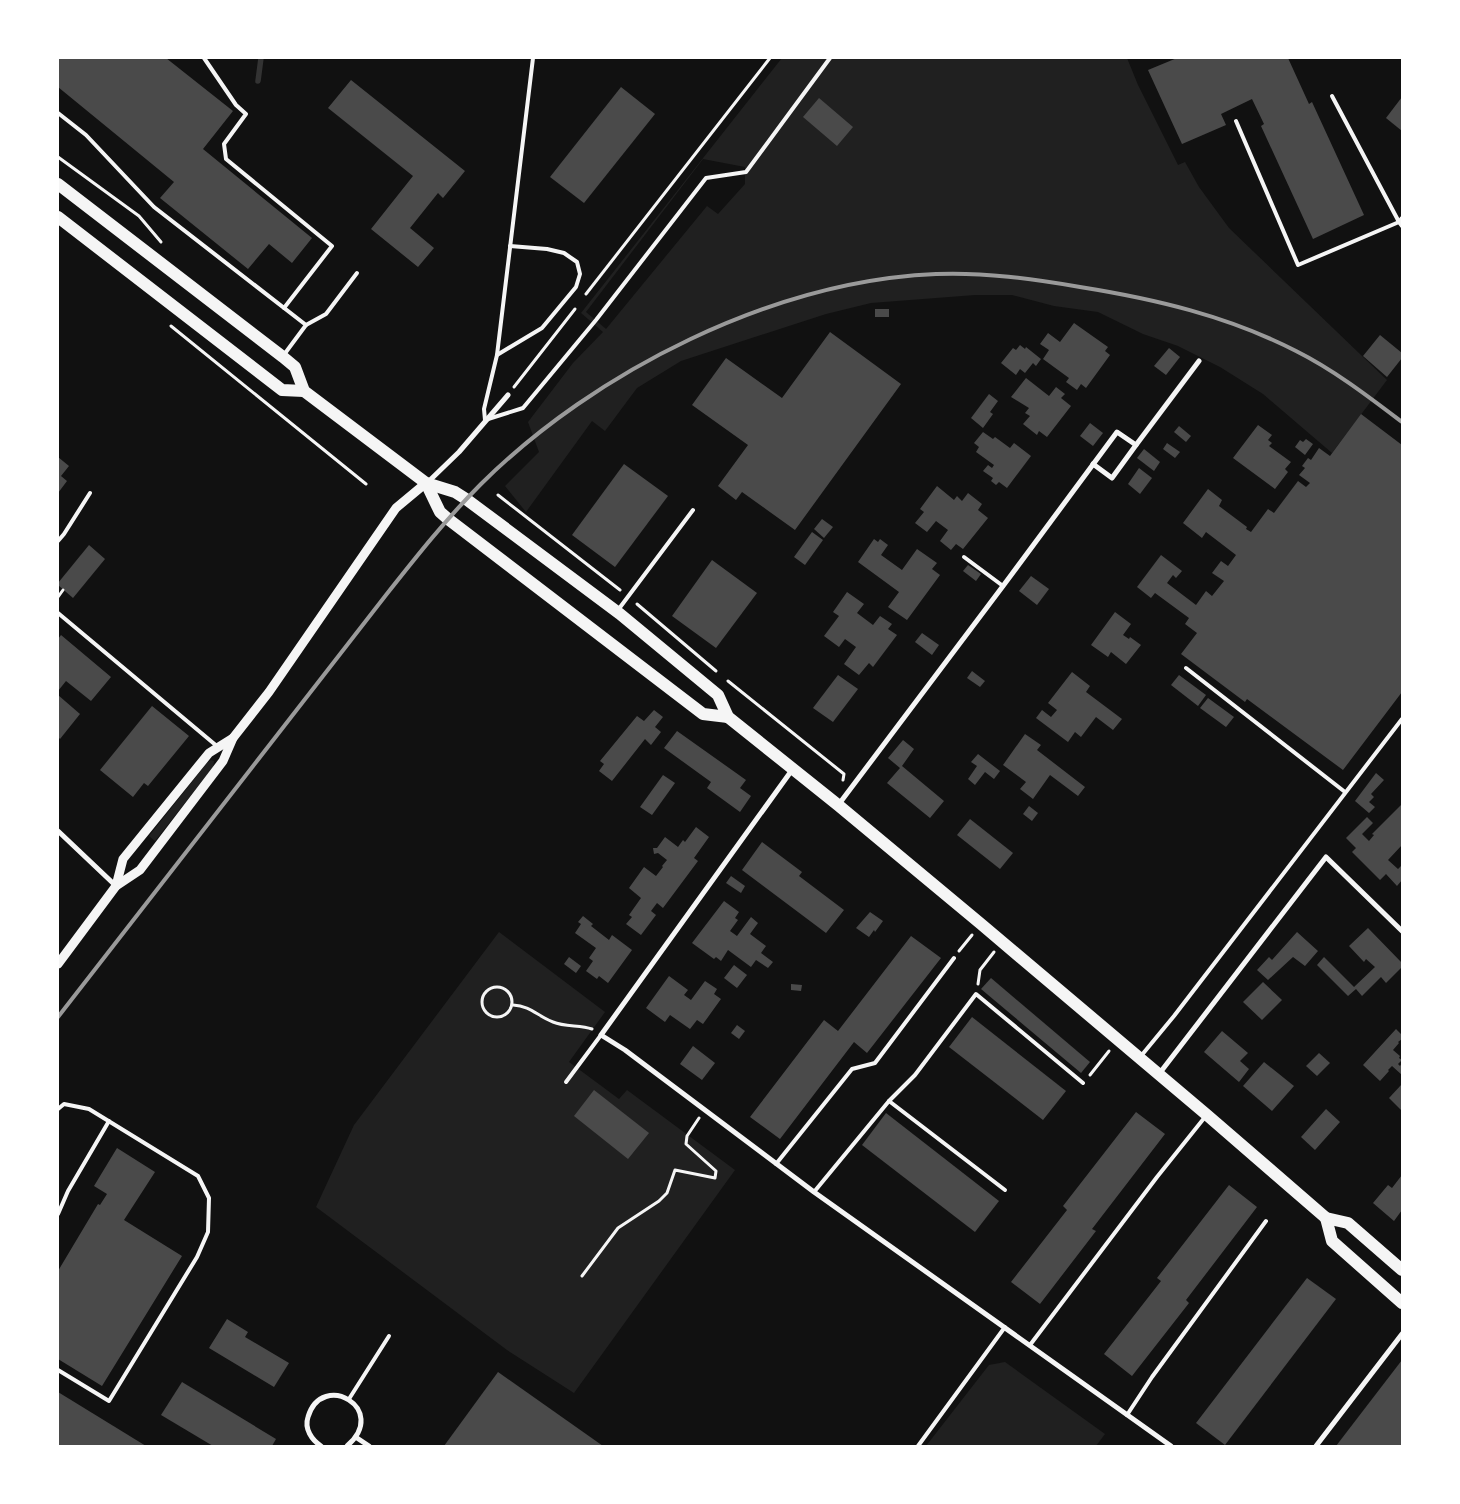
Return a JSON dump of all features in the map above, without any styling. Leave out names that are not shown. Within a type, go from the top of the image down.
[{"type":"main road","points":[[58,184],[295,367],[304,391],[426,483],[455,492],[466,499],[617,612],[718,695],[728,716],[1002,941],[1140,1057],[1326,1218],[1348,1223],[1402,1270]]},
{"type":"main road","points":[[58,217],[282,390],[304,391]]},
{"type":"main road","points":[[426,483],[440,512],[455,524],[703,714],[728,716]]},
{"type":"main road","points":[[1326,1218],[1332,1241],[1402,1303]]},
{"type":"street","points":[[1093,464],[1112,478],[1199,361]]},
{"type":"street","points":[[58,964],[116,886],[140,870],[223,761],[233,738],[268,692],[396,508],[459,452],[508,395]]},
{"type":"street","points":[[838,805],[1116,432],[1136,445]]},
{"type":"street","points":[[116,886],[124,859],[209,753],[233,738]]},
{"type":"street","points":[[792,769],[601,1035],[625,1050],[814,1192],[1171,1446]]},
{"type":"street","points":[[58,831],[116,886]]},
{"type":"street","points":[[1159,1075],[1326,857],[1402,931]]},
{"type":"street","points":[[1316,1446],[1402,1334]]},
{"type":"street","points":[[320,1446],[310,1436],[306,1422],[310,1408],[321,1398],[335,1395],[349,1399],[359,1410],[362,1424],[357,1438],[347,1446]]},
{"type":"street","points":[[357,1438],[368,1446]]},
{"type":"lane","points":[[204,58],[236,105],[246,114],[224,144],[226,159],[332,246],[284,308]]},
{"type":"lane","points":[[533,58],[497,355],[484,409],[485,420],[523,408],[596,320],[706,178],[746,172],[830,58]]},
{"type":"lane","points":[[1332,96],[1401,224]]},
{"type":"lane","points":[[58,113],[86,134],[154,206],[306,325]]},
{"type":"lane","points":[[1236,121],[1298,265],[1401,224]]},
{"type":"lane","points":[[1401,224],[1402,218]]},
{"type":"lane","points":[[497,355],[542,328],[576,287],[580,274],[576,262],[564,254],[510,246]]},
{"type":"lane","points":[[283,357],[306,325],[326,314],[357,273]]},
{"type":"lane","points":[[58,541],[90,493]]},
{"type":"lane","points":[[617,612],[693,510]]},
{"type":"lane","points":[[964,557],[1003,586]]},
{"type":"lane","points":[[58,613],[218,747]]},
{"type":"lane","points":[[1186,668],[1345,792]]},
{"type":"lane","points":[[1140,1057],[1174,1016],[1402,719]]},
{"type":"lane","points":[[776,1164],[852,1069],[875,1063],[954,958]]},
{"type":"lane","points":[[814,1192],[889,1101],[915,1075],[976,994],[1083,1083]]},
{"type":"lane","points":[[566,1082],[601,1035]]},
{"type":"lane","points":[[889,1101],[1005,1190]]},
{"type":"lane","points":[[58,1109],[64,1104],[89,1110],[109,1121],[198,1176],[209,1198],[208,1232],[197,1257],[109,1401],[58,1370]]},
{"type":"lane","points":[[1030,1345],[1157,1177],[1207,1115]]},
{"type":"lane","points":[[58,1214],[68,1191],[109,1121]]},
{"type":"lane","points":[[1128,1415],[1152,1377],[1266,1221]]},
{"type":"lane","points":[[918,1446],[1005,1327]]},
{"type":"lane","points":[[349,1399],[389,1336]]},
{"type":"path","points":[[508,395],[770,58]]},
{"type":"path","points":[[58,157],[139,216],[162,242]]},
{"type":"path","points":[[169,324],[366,484]]},
{"type":"path","points":[[58,597],[63,590]]},
{"type":"path","points":[[954,958],[981,924]]},
{"type":"path","points":[[976,994],[980,970],[1002,941]]},
{"type":"path","points":[[501,987],[510,994],[512,1005],[506,1015],[494,1017],[484,1010],[482,999],[489,989],[501,987]]},
{"type":"path","points":[[512,1005],[524,1006],[552,1022],[571,1027],[590,1028],[601,1035]]},
{"type":"path","points":[[1083,1083],[1118,1039]]},
{"type":"path","points":[[582,1276],[618,1228],[659,1201],[667,1193],[675,1170],[715,1178],[716,1171],[686,1144],[686,1136],[704,1110]]},
{"type":"shaded area","points":[[782,58],[1127,58],[1138,85],[1178,165],[1185,162],[1199,187],[1229,228],[1387,380],[1332,453],[1263,394],[1220,367],[1178,346],[1143,334],[1098,312],[1054,306],[1012,295],[975,295],[871,303],[826,314],[681,361],[637,388],[605,431],[592,421],[526,512],[505,486],[539,452],[528,422],[573,363],[603,332],[581,313]],"holes":[[[703,159],[745,167],[745,184],[718,214],[707,206],[606,329],[586,312]]]},
{"type":"shaded area","points":[[211,760],[214,761],[213,767],[155,841],[149,836]]},
{"type":"shaded area","points":[[499,932],[605,1012],[569,1062],[619,1099],[627,1090],[735,1170],[574,1393],[507,1350],[316,1207],[354,1125]]},
{"type":"shaded area","points":[[1005,1362],[1105,1434],[1096,1446],[926,1446],[989,1365]]},
{"type":"building","points":[[58,58],[166,58],[233,111],[203,149],[312,238],[292,263],[269,244],[248,269],[160,198],[174,182],[58,87]]},
{"type":"building","points":[[1177,58],[1288,58],[1309,104],[1312,102],[1364,215],[1313,239],[1261,126],[1264,124],[1252,99],[1221,114],[1226,125],[1182,144],[1148,70]]},
{"type":"building","points":[[351,80],[465,171],[443,198],[438,193],[410,228],[434,248],[418,267],[371,229],[413,176],[328,108]]},
{"type":"building","points":[[621,87],[655,114],[584,203],[550,177]]},
{"type":"building","points":[[1402,97],[1402,131],[1386,118]]},
{"type":"building","points":[[819,98],[853,127],[837,146],[803,117]]},
{"type":"building","points":[[875,309],[889,309],[889,317],[875,317]]},
{"type":"building","points":[[1074,323],[1108,347],[1105,351],[1110,355],[1086,388],[1081,384],[1077,390],[1066,382],[1069,378],[1043,359],[1049,350],[1040,344],[1048,333],[1060,342]]},
{"type":"building","points":[[830,332],[901,384],[795,530],[742,492],[736,500],[718,486],[748,445],[692,405],[726,358],[782,398]]},
{"type":"building","points":[[1380,335],[1402,353],[1402,358],[1387,377],[1363,356]]},
{"type":"building","points":[[1020,345],[1025,349],[1026,347],[1041,359],[1036,366],[1033,363],[1025,373],[1020,369],[1016,375],[1001,363],[1013,348],[1016,350]]},
{"type":"building","points":[[1169,348],[1180,357],[1166,375],[1154,366]]},
{"type":"building","points":[[1026,378],[1049,396],[1056,387],[1065,394],[1061,398],[1071,406],[1047,437],[1039,431],[1037,435],[1023,424],[1030,416],[1025,413],[1029,408],[1011,397]]},
{"type":"building","points":[[989,394],[998,401],[990,412],[993,414],[983,428],[971,418]]},
{"type":"building","points":[[1361,414],[1402,445],[1402,692],[1343,770],[1247,699],[1245,702],[1181,654],[1197,633],[1185,624],[1189,618],[1155,593],[1151,598],[1137,587],[1161,555],[1182,571],[1176,578],[1173,575],[1167,583],[1196,605],[1206,591],[1212,596],[1224,581],[1212,573],[1221,561],[1228,566],[1236,555],[1206,532],[1202,538],[1183,523],[1208,489],[1222,500],[1219,506],[1251,532],[1268,509],[1274,513],[1298,481],[1306,487],[1310,483],[1299,475],[1305,468],[1302,466],[1308,458],[1311,460],[1319,448],[1330,456]]},
{"type":"building","points":[[1090,423],[1103,433],[1093,446],[1080,436]]},
{"type":"building","points":[[1258,425],[1272,435],[1268,440],[1272,443],[1269,446],[1291,462],[1285,469],[1288,472],[1275,489],[1233,458]]},
{"type":"building","points":[[1179,426],[1191,436],[1186,442],[1174,432]]},
{"type":"building","points":[[983,432],[993,439],[995,437],[1010,448],[1014,443],[1031,456],[1007,488],[999,482],[996,485],[991,481],[993,478],[983,471],[988,465],[992,468],[994,465],[976,452],[979,447],[974,443]]},
{"type":"building","points":[[1306,439],[1313,444],[1305,455],[1295,447],[1300,440],[1303,442]]},
{"type":"building","points":[[1167,443],[1180,452],[1175,458],[1163,449]]},
{"type":"building","points":[[1144,449],[1160,462],[1154,471],[1137,458]]},
{"type":"building","points":[[58,457],[69,466],[61,476],[67,481],[58,493]]},
{"type":"building","points":[[624,464],[668,496],[615,567],[572,535]]},
{"type":"building","points":[[1139,468],[1152,478],[1140,494],[1128,484]]},
{"type":"building","points":[[937,486],[954,500],[957,496],[962,501],[968,493],[982,504],[978,510],[988,518],[963,549],[956,544],[951,550],[940,541],[948,530],[936,521],[927,532],[915,523],[924,512],[920,509]]},
{"type":"building","points":[[822,519],[833,527],[824,538],[814,529]]},
{"type":"building","points":[[812,532],[823,540],[805,565],[794,557]]},
{"type":"building","points":[[874,539],[878,542],[880,539],[888,545],[881,555],[902,570],[917,549],[937,563],[932,569],[940,575],[907,620],[888,607],[899,592],[858,562]]},
{"type":"building","points":[[89,545],[105,559],[73,598],[58,583]]},
{"type":"building","points":[[712,560],[757,593],[716,648],[672,616]]},
{"type":"building","points":[[968,565],[981,574],[976,581],[963,571]]},
{"type":"building","points":[[1031,576],[1049,589],[1037,605],[1019,591]]},
{"type":"building","points":[[847,592],[864,604],[857,613],[873,625],[880,616],[892,624],[888,629],[897,635],[873,667],[869,663],[859,675],[844,664],[856,647],[845,639],[839,647],[824,636],[839,616],[833,612]]},
{"type":"building","points":[[1115,612],[1131,624],[1123,635],[1129,639],[1130,637],[1141,645],[1126,664],[1111,652],[1108,657],[1091,645]]},
{"type":"building","points":[[922,633],[939,645],[932,655],[915,642]]},
{"type":"building","points":[[61,635],[111,677],[91,701],[66,681],[58,691],[58,639]]},
{"type":"building","points":[[972,671],[985,681],[980,687],[967,678]]},
{"type":"building","points":[[1072,672],[1090,686],[1086,692],[1122,719],[1113,730],[1096,717],[1081,737],[1075,732],[1068,742],[1036,718],[1042,710],[1051,717],[1057,710],[1048,703]]},
{"type":"building","points":[[838,675],[858,689],[833,722],[813,708]]},
{"type":"building","points":[[1179,675],[1206,695],[1198,706],[1171,685]]},
{"type":"building","points":[[58,695],[80,714],[60,739],[58,737]]},
{"type":"building","points":[[1208,698],[1234,717],[1226,727],[1200,708]]},
{"type":"building","points":[[152,706],[189,736],[148,786],[144,783],[133,797],[100,770]]},
{"type":"building","points":[[654,710],[663,717],[655,727],[661,732],[651,745],[645,739],[612,781],[599,771],[604,764],[600,761],[637,716],[644,721]]},
{"type":"building","points":[[677,731],[746,780],[740,788],[751,796],[740,812],[707,788],[711,782],[664,748]]},
{"type":"building","points":[[1025,734],[1041,745],[1037,750],[1085,787],[1078,796],[1050,775],[1033,799],[1020,789],[1026,782],[1003,765]]},
{"type":"building","points":[[903,740],[914,749],[902,766],[944,801],[930,818],[887,783],[900,768],[888,758]]},
{"type":"building","points":[[978,754],[1000,771],[994,779],[985,772],[975,785],[968,779],[977,766],[971,762]]},
{"type":"building","points":[[1376,773],[1384,780],[1371,794],[1374,797],[1369,802],[1375,807],[1369,813],[1355,801]]},
{"type":"building","points":[[663,775],[675,783],[652,815],[640,807]]},
{"type":"building","points":[[1402,804],[1402,845],[1388,860],[1398,869],[1402,867],[1402,880],[1397,886],[1386,874],[1380,880],[1352,852],[1356,848],[1346,838],[1367,817],[1373,823],[1362,834],[1369,841],[1374,835],[1372,834]]},
{"type":"building","points":[[1029,806],[1038,813],[1032,821],[1023,814]]},
{"type":"building","points":[[970,819],[1013,853],[1000,869],[957,835]]},
{"type":"building","points":[[696,827],[709,837],[694,858],[698,861],[663,908],[657,903],[651,911],[656,915],[641,935],[626,924],[632,917],[629,915],[641,898],[629,888],[644,867],[656,876],[663,867],[667,860],[658,853],[654,854],[653,848],[657,848],[665,837],[678,847],[683,840],[685,842]]},
{"type":"building","points":[[762,842],[802,872],[799,876],[844,910],[826,933],[742,870]]},
{"type":"building","points":[[731,876],[745,886],[741,893],[726,883]]},
{"type":"building","points":[[724,901],[739,912],[735,918],[738,920],[730,931],[737,936],[751,917],[758,923],[750,934],[766,946],[761,953],[773,962],[768,968],[756,960],[751,967],[728,950],[721,961],[716,957],[714,959],[692,943]]},
{"type":"building","points":[[870,912],[883,921],[869,937],[856,928]]},
{"type":"building","points":[[583,916],[593,924],[591,926],[609,940],[612,935],[632,950],[608,983],[599,976],[597,979],[586,971],[593,961],[589,958],[596,948],[575,933],[581,924],[578,922]]},
{"type":"building","points":[[1368,928],[1402,963],[1402,967],[1386,983],[1381,977],[1362,996],[1356,989],[1348,996],[1317,965],[1324,957],[1354,987],[1375,967],[1366,959],[1364,962],[1349,946]]},
{"type":"building","points":[[1297,932],[1318,951],[1305,966],[1293,957],[1268,980],[1257,970],[1269,957],[1272,960]]},
{"type":"building","points":[[911,936],[941,958],[867,1053],[854,1042],[780,1139],[750,1117],[824,1020],[838,1031]]},
{"type":"building","points":[[569,957],[581,966],[576,973],[564,964]]},
{"type":"building","points":[[734,965],[747,975],[737,988],[724,978]]},
{"type":"building","points":[[669,976],[688,990],[684,995],[691,1000],[705,981],[717,989],[714,994],[721,999],[703,1024],[697,1020],[690,1029],[670,1015],[665,1022],[646,1008]]},
{"type":"building","points":[[991,978],[1090,1062],[1081,1073],[981,989]]},
{"type":"building","points":[[1263,982],[1282,1000],[1262,1020],[1243,1002]]},
{"type":"building","points":[[791,984],[802,985],[801,991],[791,990]]},
{"type":"building","points":[[972,1017],[1066,1091],[1043,1120],[949,1047]]},
{"type":"building","points":[[737,1025],[745,1031],[739,1039],[731,1033]]},
{"type":"building","points":[[1396,1029],[1402,1035],[1402,1039],[1393,1050],[1402,1060],[1398,1064],[1400,1066],[1402,1063],[1402,1075],[1392,1066],[1380,1081],[1363,1065]]},
{"type":"building","points":[[1222,1031],[1248,1053],[1240,1061],[1249,1069],[1239,1082],[1204,1052]]},
{"type":"building","points":[[693,1046],[715,1063],[702,1080],[680,1064]]},
{"type":"building","points":[[1319,1053],[1330,1063],[1317,1076],[1306,1066]]},
{"type":"building","points":[[1264,1062],[1294,1086],[1272,1111],[1243,1086]]},
{"type":"building","points":[[1402,1084],[1402,1111],[1389,1098]]},
{"type":"building","points":[[594,1090],[649,1133],[628,1159],[574,1116]]},
{"type":"building","points":[[1326,1109],[1340,1122],[1315,1150],[1301,1137]]},
{"type":"building","points":[[1136,1112],[1165,1134],[1092,1229],[1096,1231],[1040,1304],[1011,1282],[1067,1210],[1063,1206]]},
{"type":"building","points":[[886,1113],[999,1201],[975,1232],[862,1145]]},
{"type":"building","points":[[117,1148],[155,1172],[124,1220],[182,1256],[102,1386],[58,1359],[58,1271],[98,1204],[100,1205],[107,1194],[94,1186]]},
{"type":"building","points":[[1402,1175],[1402,1210],[1394,1221],[1373,1203],[1388,1185],[1392,1188]]},
{"type":"building","points":[[1229,1185],[1257,1207],[1186,1300],[1189,1303],[1132,1376],[1104,1354],[1161,1281],[1157,1278]]},
{"type":"building","points":[[1307,1278],[1336,1299],[1225,1445],[1196,1423]]},
{"type":"building","points":[[227,1319],[248,1332],[245,1337],[289,1363],[274,1387],[209,1348]]},
{"type":"building","points":[[1402,1360],[1402,1446],[1336,1446]]},
{"type":"building","points":[[498,1372],[603,1446],[444,1446]]},
{"type":"building","points":[[182,1382],[276,1439],[272,1446],[213,1446],[161,1415]]},
{"type":"building","points":[[58,1392],[146,1446],[58,1446]]},
{"type":"waterway","points":[[258,81],[261,58]]},
{"type":"railway","points":[[58,1017],[386,595],[468,497],[527,443],[577,404],[632,370],[690,339],[750,314],[812,294],[874,280],[936,274],[990,275],[1026,279],[1163,303],[1191,310],[1244,328],[1296,351],[1324,367],[1351,384],[1402,422]]}]
